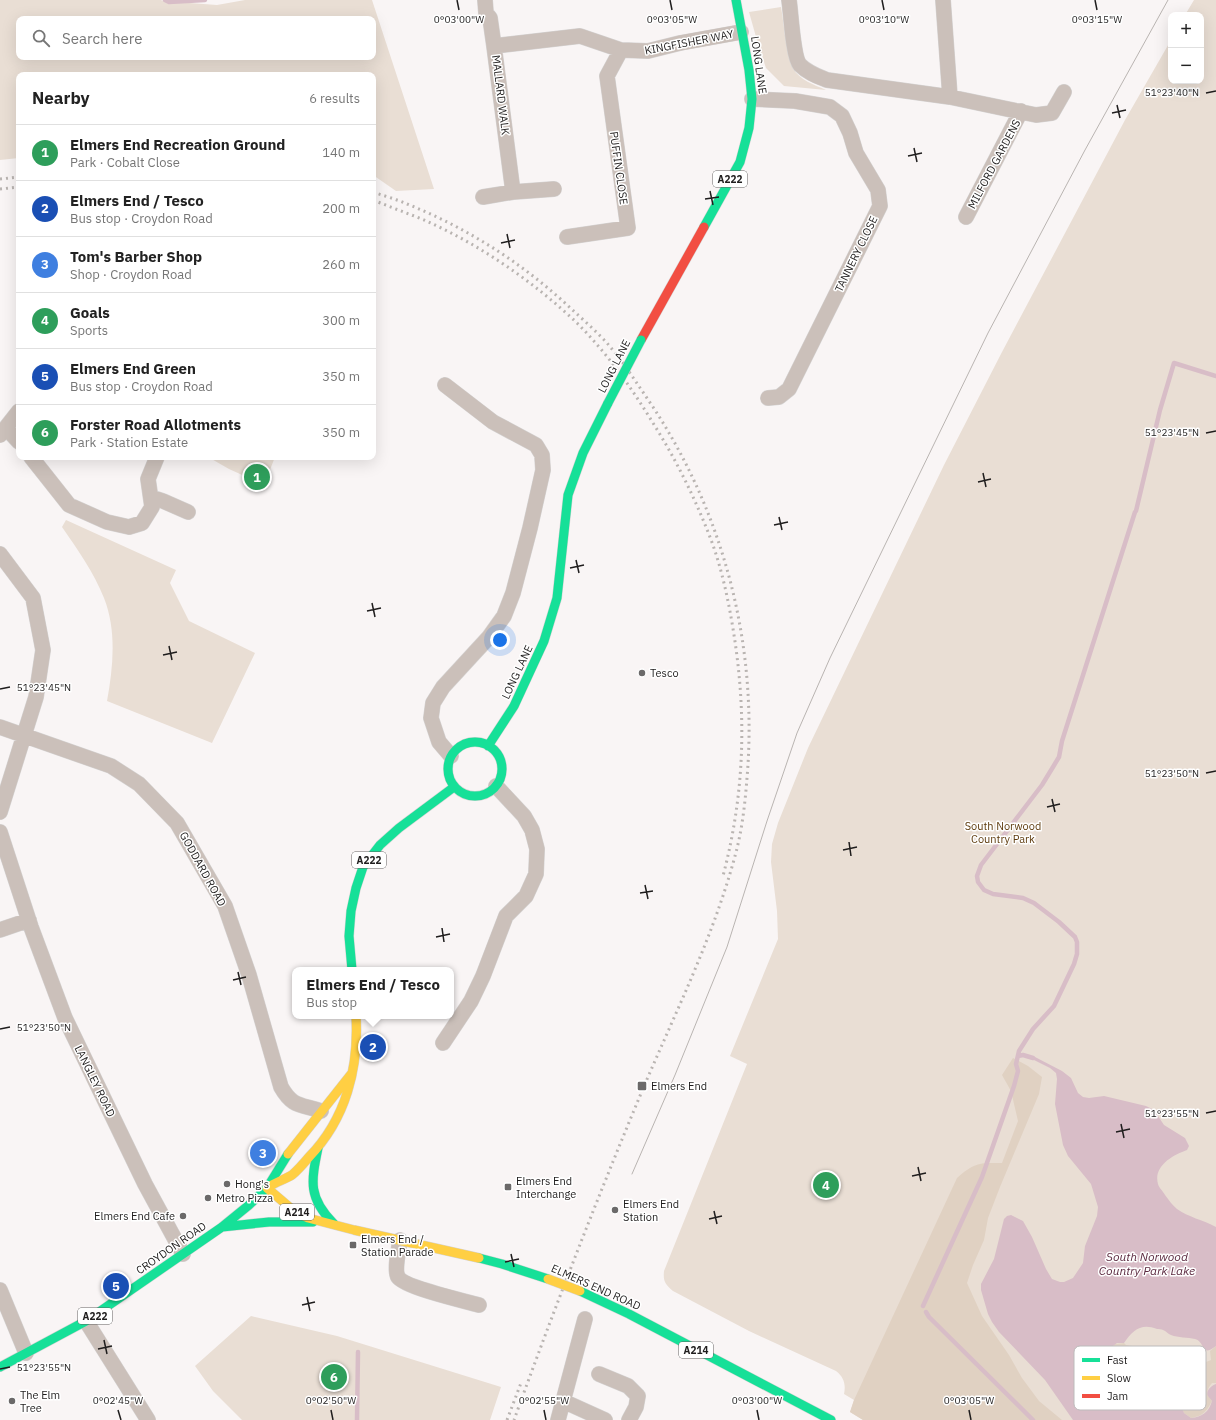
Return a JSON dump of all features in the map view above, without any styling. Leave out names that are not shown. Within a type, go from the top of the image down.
[{"type":"main road","name":"LONG LANE","points":[[488,746],[514,706],[544,642],[557,598],[568,494],[584,453],[641,340],[740,162],[749,128],[752,99],[749,70],[736,0]]},
{"type":"main road","points":[[469,743],[479,743],[488,746],[495,752],[501,763],[502,772],[499,781],[489,792],[476,796],[467,795],[458,791],[454,787],[448,772],[448,763],[451,756],[457,749],[469,743]]},
{"type":"main road","name":"A222","points":[[352,967],[349,936],[351,911],[356,888],[363,868],[380,845],[399,828],[454,787]]},
{"type":"main road","name":"CROYDON ROAD","points":[[267,1188],[293,1174],[318,1148],[331,1129],[345,1102],[352,1073],[357,1035],[356,1019]]},
{"type":"main road","name":"CROYDON ROAD","points":[[0,1367],[86,1322],[140,1286],[222,1227],[249,1205],[267,1188],[292,1149],[352,1073]]},
{"type":"main road","points":[[318,1148],[313,1176],[315,1199],[324,1215],[334,1224]]},
{"type":"main road","name":"ELMERS END ROAD","points":[[267,1188],[294,1211],[308,1218],[354,1230],[450,1250],[502,1264],[580,1291],[629,1314],[831,1420]]},
{"type":"main road","points":[[222,1227],[269,1222],[334,1224]]},
{"type":"street","name":"MALLARD WALK","points":[[485,0],[486,13],[490,18],[513,192]]},
{"type":"street","points":[[789,0],[799,64],[810,74],[827,80],[950,97],[1036,115],[1052,113],[1064,92]]},
{"type":"street","points":[[943,0],[950,97]]},
{"type":"street","name":"KINGFISHER WAY","points":[[494,46],[580,36],[621,50],[648,51],[680,42],[742,32]]},
{"type":"street","name":"PUFFIN CLOSE","points":[[567,237],[628,228],[607,76],[621,50]]},
{"type":"street","name":"TANNERY CLOSE","points":[[752,99],[795,101],[830,107],[842,116],[850,133],[856,153],[878,190],[880,206],[789,389],[779,397],[768,398]]},
{"type":"street","name":"MILFORD GARDENS","points":[[966,217],[1021,111]]},
{"type":"street","points":[[483,197],[513,192],[554,189]]},
{"type":"street","points":[[445,385],[493,422],[536,445],[542,455],[543,470],[513,593],[504,616],[489,638],[443,687],[433,703],[431,718],[439,742],[451,756]]},
{"type":"street","points":[[16,415],[3,432],[16,440]]},
{"type":"street","points":[[33,460],[68,505],[107,522],[129,528],[142,523],[152,507],[148,479],[156,460]]},
{"type":"street","points":[[151,497],[188,512]]},
{"type":"street","points":[[0,554],[33,598],[43,650],[36,697],[0,812]]},
{"type":"street","name":"GODDARD ROAD","points":[[0,727],[110,766],[139,784],[177,823],[225,906],[249,974],[281,1087],[285,1094],[293,1102],[300,1106],[321,1111]]},
{"type":"street","points":[[442,1043],[471,1001],[483,976],[506,916],[526,896],[536,874],[537,848],[532,830],[524,816],[496,786]]},
{"type":"street","name":"LANGLEY ROAD","points":[[0,832],[29,920],[65,1018],[145,1184],[183,1254]]},
{"type":"street","points":[[0,930],[29,920]]},
{"type":"street","points":[[400,1240],[396,1270],[398,1277],[415,1287],[479,1305]]},
{"type":"street","points":[[0,1290],[26,1353]]},
{"type":"street","points":[[558,1420],[585,1319]]},
{"type":"street","points":[[86,1322],[148,1420]]},
{"type":"street","points":[[599,1374],[628,1386],[638,1396],[636,1407],[629,1420]]},
{"type":"street","points":[[563,1400],[604,1420]]},
{"type":"green space","points":[[0,0],[161,0],[217,5],[245,0],[372,0],[434,189],[396,191],[376,177],[376,72],[16,72],[16,158],[0,160]]},
{"type":"green space","name":"South Norwood Country Park","points":[[1194,0],[1216,0],[1216,1420],[863,1420],[850,1412],[854,1400],[844,1394],[844,1381],[836,1371],[749,1331],[673,1291],[665,1282],[664,1271],[747,1064],[730,1056],[778,939],[777,911],[771,862],[772,844],[778,823],[808,748],[944,465],[1125,120],[1168,45],[1168,84],[1204,84],[1204,12],[1187,12]]},
{"type":"green space","points":[[781,7],[787,47],[793,68],[803,79],[826,90],[784,86],[766,68],[749,12]]},
{"type":"green space","points":[[213,460],[274,460],[264,485]]},
{"type":"green space","points":[[66,520],[176,570],[170,583],[189,621],[255,653],[212,743],[107,701],[113,650],[111,623],[104,598],[91,571],[62,527]]},
{"type":"green space","points":[[251,1316],[337,1336],[501,1387],[490,1420],[242,1420],[213,1391],[195,1366]]},
{"type":"shaded area","points":[[1013,1058],[1028,1066],[1042,1077],[1039,1094],[988,1218],[984,1240],[967,1283],[982,1316],[1009,1355],[1022,1378],[1039,1401],[1062,1420],[863,1420],[850,1412],[854,1400],[957,1178],[978,1164],[1002,1163],[1018,1121],[1011,1091],[1002,1075]]},
{"type":"shaded area","points":[[1124,1343],[1132,1346],[1113,1346],[1115,1344]]},
{"type":"shaded area","points":[[1216,1346],[1216,1383],[1212,1383],[1209,1388],[1208,1392],[1212,1401],[1206,1410],[1206,1362],[1211,1360],[1210,1351]]},
{"type":"shaded area","points":[[1182,1410],[1206,1410],[1199,1416],[1191,1418]]},
{"type":"water","name":"South Norwood Country Park Lake","points":[[1035,1057],[1062,1071],[1071,1078],[1078,1093],[1083,1097],[1089,1098],[1104,1096],[1146,1106],[1154,1110],[1164,1125],[1185,1138],[1189,1146],[1187,1150],[1170,1158],[1158,1172],[1157,1178],[1159,1187],[1177,1209],[1216,1227],[1216,1346],[1206,1350],[1206,1346],[1203,1346],[1195,1339],[1170,1335],[1162,1329],[1142,1327],[1134,1331],[1124,1343],[1117,1343],[1113,1346],[1074,1346],[1074,1410],[1183,1410],[1184,1413],[1191,1418],[1202,1415],[1207,1411],[1212,1401],[1207,1392],[1216,1384],[1216,1420],[1073,1420],[1045,1380],[999,1332],[992,1322],[981,1290],[981,1284],[994,1259],[1004,1219],[1011,1215],[1023,1221],[1052,1279],[1064,1282],[1073,1278],[1083,1263],[1085,1246],[1097,1216],[1098,1207],[1091,1184],[1068,1156],[1063,1145],[1055,1104],[1056,1073],[1050,1068],[1034,1060]]},
{"type":"waterway","points":[[165,0],[169,2],[205,0]]},
{"type":"waterway","points":[[1136,511],[1160,410],[1174,363],[1216,376]]},
{"type":"waterway","points":[[923,1306],[982,1177],[1014,1086],[1018,1071],[1016,1064],[1019,1051],[1033,1029],[1054,1006],[1074,964],[1077,954],[1077,942],[1075,937],[1059,922],[1034,903],[1023,898],[993,894],[984,890],[978,882],[977,876],[981,865],[1042,785],[1059,757],[1062,741],[1135,512]]},
{"type":"waterway","points":[[1018,1056],[1023,1055],[1033,1058]]},
{"type":"waterway","points":[[926,1312],[929,1317],[1033,1420]]},
{"type":"waterway","points":[[357,1420],[358,1352]]},
{"type":"tram line","points":[[632,1174],[675,1075],[727,947],[797,733],[830,658],[988,333],[1085,150],[1168,0]]},
{"type":"railway","points":[[0,179],[16,177]]},
{"type":"railway","points":[[0,189],[16,187]]},
{"type":"railway","points":[[376,193],[403,202],[450,223],[510,259],[565,303],[607,343],[619,358],[653,407],[678,449],[700,493],[717,538],[731,585],[741,632],[747,680],[749,729],[745,798],[740,837],[726,886],[705,946],[642,1091],[592,1213],[514,1420]]},
{"type":"railway","points":[[376,201],[424,220],[465,240],[485,252],[543,293],[577,323],[598,346],[636,396],[669,449],[683,476],[708,532],[722,574],[731,617],[740,683],[742,715],[740,779],[731,843],[723,876]]},
{"type":"railway","points":[[507,1420],[521,1383]]},
{"type":"traffic: fast","points":[[704,227],[740,162],[749,128],[752,99],[749,70],[736,0]]},
{"type":"traffic: fast","points":[[608,403],[641,340]]},
{"type":"traffic: fast","points":[[488,746],[514,706],[544,641],[557,598],[568,495],[583,453],[608,403]]},
{"type":"traffic: fast","points":[[475,742],[485,744],[494,750],[500,759],[502,769],[500,779],[494,788],[485,794],[475,796],[465,794],[456,788],[450,779],[448,769],[450,759],[456,750],[465,744],[475,742]]},
{"type":"traffic: fast","points":[[352,967],[349,936],[351,911],[356,888],[363,867],[380,845],[399,828],[454,787]]},
{"type":"traffic: fast","points":[[318,1148],[313,1180],[314,1189],[320,1206],[334,1224]]},
{"type":"traffic: fast","points":[[0,1367],[86,1321],[222,1227],[267,1188],[288,1154]]},
{"type":"traffic: fast","points":[[222,1227],[269,1222],[313,1222]]},
{"type":"traffic: fast","points":[[479,1258],[548,1279]]},
{"type":"traffic: fast","points":[[580,1291],[629,1314],[831,1420]]},
{"type":"traffic: slow","points":[[270,1186],[292,1175],[301,1166],[322,1142],[341,1109],[348,1092],[352,1073],[355,1055],[356,1019]]},
{"type":"traffic: slow","points":[[288,1154],[352,1073]]},
{"type":"traffic: slow","points":[[267,1188],[294,1211],[308,1218],[354,1230],[479,1258]]},
{"type":"traffic: slow","points":[[548,1279],[580,1291]]},
{"type":"traffic: jam","points":[[641,340],[704,227]]},
{"type":"place","name":"Elmers End Recreation Ground","points":[[257,477]]},
{"type":"place","name":"Tesco","points":[[642,673]]},
{"type":"place","name":"Elmers End / Tesco","points":[[373,1047]]},
{"type":"place","name":"Elmers End","points":[[642,1086]]},
{"type":"place","name":"Tom's Barber Shop","points":[[263,1153]]},
{"type":"place","name":"Hong's","points":[[227,1184]]},
{"type":"place","name":"Goals","points":[[826,1185]]},
{"type":"place","name":"Elmers End Interchange","points":[[508,1187]]},
{"type":"place","name":"Metro Pizza","points":[[208,1198]]},
{"type":"place","name":"Elmers End Station","points":[[615,1210]]},
{"type":"place","name":"Elmers End Cafe","points":[[183,1216]]},
{"type":"place","name":"Elmers End / Station Parade","points":[[353,1245]]},
{"type":"place","name":"Elmers End Green","points":[[116,1286]]},
{"type":"place","name":"Forster Road Allotments","points":[[334,1377]]},
{"type":"place","name":"The Elm Tree","points":[[12,1401]]}]
